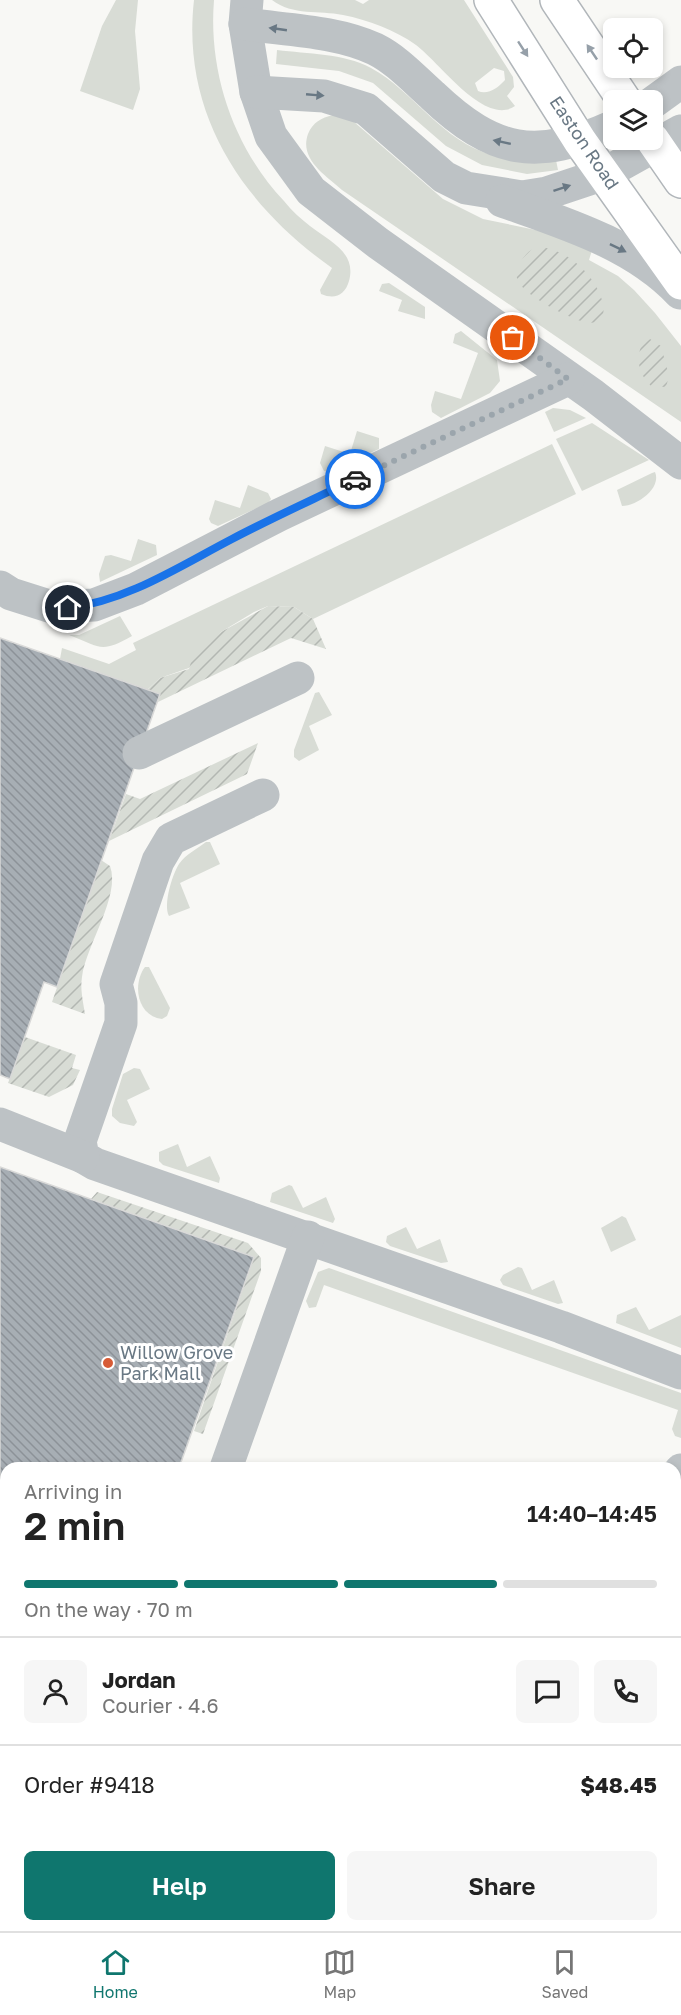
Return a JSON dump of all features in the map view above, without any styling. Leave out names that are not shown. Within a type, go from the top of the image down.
[{"type":"main road","name":"Easton Road","points":[[491,0],[580,141],[681,283]]},
{"type":"main road","points":[[557,0],[617,90]]},
{"type":"main road","points":[[664,138],[681,181]]},
{"type":"street","points":[[603,131],[580,141],[543,148],[491,140],[468,126],[399,64],[376,50],[354,41],[318,34],[246,12],[256,92],[271,136],[311,191],[378,243],[681,463]]},
{"type":"street","points":[[663,95],[681,82]]},
{"type":"street","points":[[256,92],[324,96],[366,109],[444,177],[466,188],[593,236],[639,258],[665,277],[681,294]]},
{"type":"street","points":[[466,188],[522,196],[547,193],[604,174],[664,138]]},
{"type":"street","points":[[0,587],[11,594],[52,607],[94,605],[136,589],[279,514],[568,379]]},
{"type":"street","points":[[139,753],[298,678]]},
{"type":"street","points":[[83,1157],[80,1141],[121,1023],[121,1003],[116,984],[158,861],[171,839],[262,795]]},
{"type":"street","points":[[0,1124],[95,1164],[561,1327],[681,1373]]},
{"type":"street","points":[[228,1462],[308,1237]]},
{"type":"shaded area","points":[[116,0],[138,0],[135,31],[140,89],[133,110],[80,91],[102,26]]},
{"type":"shaded area","points":[[194,0],[214,0],[215,55],[220,82],[238,133],[251,158],[290,208],[340,248],[349,262],[349,281],[345,290],[339,295],[321,294],[320,290],[332,268],[271,216],[246,186],[225,153],[208,118],[198,81],[193,42]]},
{"type":"shaded area","points":[[272,0],[355,0],[363,4],[369,0],[464,0],[513,77],[514,87],[507,96],[515,106],[503,110],[490,108],[463,90],[416,45],[381,26],[343,15],[297,10]],"holes":[[[494,68],[504,71],[505,80],[499,86],[489,91],[478,91],[475,83]]]},
{"type":"shaded area","points":[[277,50],[325,55],[360,63],[387,78],[444,128],[475,149],[500,157],[556,160],[558,170],[527,174],[482,165],[446,146],[373,83],[339,71],[276,64]]},
{"type":"shaded area","points":[[333,115],[353,121],[443,199],[483,219],[570,237],[593,247],[589,260],[618,276],[634,290],[681,346],[681,422],[342,190],[328,178],[310,159],[306,143],[308,134],[315,124]]},
{"type":"shaded area","points":[[539,247],[558,252],[575,262],[589,275],[603,304],[603,315],[597,322],[585,322],[568,316],[536,298],[520,284],[516,274],[521,261],[528,252]]},
{"type":"shaded area","points":[[389,283],[425,307],[425,319],[398,311],[402,300],[379,291],[382,284]]},
{"type":"shaded area","points":[[461,331],[497,360],[500,381],[490,393],[441,418],[432,412],[431,405],[435,391],[461,399],[478,353],[453,343],[455,334]]},
{"type":"shaded area","points":[[650,339],[661,346],[669,376],[666,387],[651,386],[640,368],[641,346]]},
{"type":"shaded area","points":[[553,408],[570,410],[586,418],[554,432],[545,412]]},
{"type":"shaded area","points":[[592,423],[649,460],[582,491],[556,439]]},
{"type":"shaded area","points":[[357,431],[379,438],[379,449],[328,472],[324,471],[320,463],[325,446],[350,454]]},
{"type":"shaded area","points":[[552,444],[576,494],[313,619],[294,607],[268,606],[221,632],[189,668],[160,678],[147,690],[60,659],[62,648],[109,664],[136,650],[133,643]]},
{"type":"shaded area","points":[[655,472],[655,484],[652,490],[634,503],[622,506],[617,490]]},
{"type":"shaded area","points":[[248,485],[268,493],[271,499],[268,503],[218,526],[211,523],[209,519],[215,500],[240,508]]},
{"type":"shaded area","points":[[138,539],[156,545],[157,555],[100,582],[99,574],[105,556],[111,555],[131,561]]},
{"type":"shaded area","points":[[268,606],[294,607],[313,619],[326,649],[291,638],[158,702],[160,694],[147,690],[160,678],[189,669],[193,655],[221,632]]},
{"type":"shaded area","points":[[120,616],[132,636],[113,645],[100,647],[69,635],[79,635]]},
{"type":"shaded area","points":[[319,692],[332,715],[309,726],[319,750],[299,761],[294,757],[294,750],[315,693]]},
{"type":"shaded area","points":[[258,743],[247,774],[109,841],[126,794],[140,799]]},
{"type":"shaded area","points":[[206,842],[210,842],[220,864],[180,883],[190,908],[169,916],[168,898],[176,869],[185,857]]},
{"type":"shaded area","points":[[101,860],[110,866],[111,892],[82,977],[85,1014],[52,1002]]},
{"type":"shaded area","points":[[145,967],[149,967],[170,1008],[167,1016],[162,1019],[147,1012],[139,998],[139,982]]},
{"type":"shaded area","points":[[25,1037],[76,1055],[72,1068],[80,1070],[73,1085],[49,1097],[8,1083]]},
{"type":"shaded area","points":[[134,1068],[140,1069],[150,1089],[127,1100],[137,1122],[134,1126],[120,1123],[112,1116],[112,1109],[123,1074]]},
{"type":"shaded area","points":[[178,1144],[187,1167],[210,1156],[220,1178],[219,1183],[163,1165],[159,1161],[159,1152]]},
{"type":"shaded area","points":[[289,1185],[292,1186],[303,1208],[326,1197],[335,1219],[333,1223],[270,1202],[272,1193]]},
{"type":"shaded area","points":[[97,1192],[248,1243],[261,1258],[261,1271],[203,1434],[194,1431],[254,1257],[91,1199]]},
{"type":"shaded area","points":[[622,1216],[626,1218],[636,1240],[611,1252],[601,1228]]},
{"type":"shaded area","points":[[406,1227],[417,1249],[440,1239],[448,1262],[441,1263],[390,1246],[386,1242],[387,1236]]},
{"type":"shaded area","points":[[518,1267],[522,1268],[532,1290],[554,1280],[563,1303],[558,1304],[503,1285],[500,1280],[503,1275]]},
{"type":"shaded area","points":[[329,1268],[681,1393],[681,1438],[675,1436],[672,1429],[678,1410],[324,1285],[316,1307],[309,1308],[306,1301],[318,1272]]},
{"type":"shaded area","points":[[636,1307],[649,1330],[681,1315],[681,1348],[616,1323],[617,1315]]},
{"type":"building","points":[[0,638],[160,694],[57,987],[44,982],[10,1079],[0,1075]]},
{"type":"building","name":"Willow Grove Park Mall","points":[[0,1167],[254,1257],[181,1462],[0,1462]]},
{"type":"way so far","points":[[355,479],[568,379],[513,338]]},
{"type":"place","name":"Willow Grove Park Mall","points":[[108,1363]]},
{"type":"route","points":[[68,608],[94,605],[136,589],[279,514],[355,479]]}]
